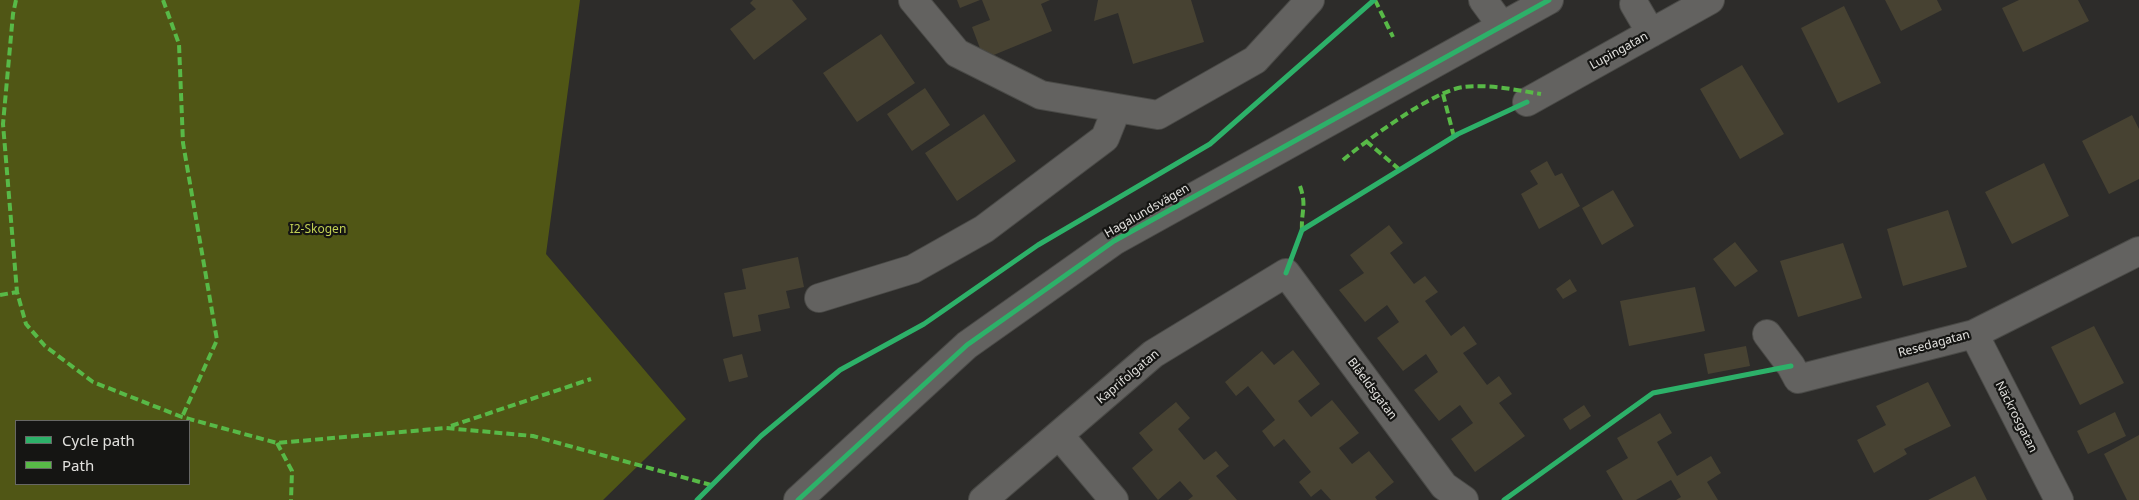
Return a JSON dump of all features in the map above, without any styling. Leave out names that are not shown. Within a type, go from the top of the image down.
[{"type":"street","points":[[913,0],[957,53],[1041,95],[1158,115],[1255,60],[1310,0]]},
{"type":"street","points":[[1483,0],[1502,26]]},
{"type":"street","name":"Hagalundsvägen","points":[[798,500],[966,345],[1114,240],[1292,140],[1549,0]]},
{"type":"street","name":"Lupingatan","points":[[1526,102],[1710,0]]},
{"type":"street","points":[[1634,4],[1651,34]]},
{"type":"street","points":[[819,298],[913,269],[984,229],[1105,138],[1117,108]]},
{"type":"street","name":"Resedagatan","points":[[1767,334],[1791,366],[1798,379],[1974,334],[2139,251]]},
{"type":"street","name":"Kaprifolgatan","points":[[983,500],[1153,354],[1286,273]]},
{"type":"street","name":"Blåeldsgatan","points":[[1286,273],[1444,486],[1464,500]]},
{"type":"street","name":"Näckrosgatan","points":[[1974,334],[2059,500]]},
{"type":"street","points":[[1059,435],[1114,500]]},
{"type":"green space","name":"I2-Skogen","points":[[0,0],[580,0],[546,254],[686,419],[603,500],[0,500]]},
{"type":"building","points":[[753,0],[792,0],[807,19],[754,60],[730,29],[756,9],[750,3]]},
{"type":"building","points":[[957,0],[980,0],[960,8]]},
{"type":"building","points":[[982,0],[1050,0],[1041,4],[1052,31],[984,59],[972,27],[990,20]]},
{"type":"building","points":[[1098,0],[1191,0],[1204,42],[1133,64],[1118,13],[1094,21]]},
{"type":"building","points":[[1885,0],[1937,0],[1942,10],[1901,31]]},
{"type":"building","points":[[2019,0],[2078,0],[2089,21],[2023,52],[2002,8]]},
{"type":"building","points":[[1844,6],[1881,83],[1838,103],[1801,28]]},
{"type":"building","points":[[881,34],[915,83],[857,122],[823,73]]},
{"type":"building","points":[[1742,65],[1784,134],[1740,159],[1700,89]]},
{"type":"building","points":[[925,88],[950,125],[912,151],[887,114]]},
{"type":"building","points":[[984,114],[1016,161],[957,201],[925,153]]},
{"type":"building","points":[[2132,115],[2139,129],[2139,179],[2109,194],[2082,141]]},
{"type":"building","points":[[1547,161],[1555,176],[1562,173],[1580,206],[1539,229],[1521,194],[1538,184],[1530,171]]},
{"type":"building","points":[[2044,163],[2069,216],[2012,244],[1985,192]]},
{"type":"building","points":[[1613,190],[1634,226],[1602,245],[1582,208]]},
{"type":"building","points":[[1948,210],[1967,267],[1903,286],[1887,229]]},
{"type":"building","points":[[1389,225],[1403,243],[1390,253],[1414,284],[1425,276],[1438,292],[1425,301],[1451,336],[1464,326],[1477,344],[1463,353],[1487,385],[1499,376],[1512,394],[1499,403],[1525,436],[1475,472],[1451,439],[1473,423],[1460,405],[1439,421],[1414,390],[1438,372],[1426,354],[1403,371],[1377,338],[1399,322],[1387,305],[1365,322],[1339,290],[1364,273],[1350,255]]},
{"type":"building","points":[[1735,242],[1758,271],[1735,287],[1713,259]]},
{"type":"building","points":[[1843,243],[1862,298],[1798,317],[1780,261]]},
{"type":"building","points":[[798,257],[804,287],[786,291],[790,308],[758,315],[761,331],[733,337],[724,293],[746,289],[742,269]]},
{"type":"building","points":[[1570,279],[1577,291],[1563,299],[1556,289]]},
{"type":"building","points":[[1695,287],[1705,331],[1629,346],[1620,301]]},
{"type":"building","points":[[2094,326],[2124,383],[2080,405],[2051,347]]},
{"type":"building","points":[[1746,346],[1750,366],[1708,374],[1704,354]]},
{"type":"building","points":[[1293,350],[1320,384],[1298,401],[1311,417],[1332,400],[1359,433],[1339,448],[1352,464],[1369,451],[1394,482],[1375,497],[1377,500],[1331,500],[1321,489],[1311,497],[1299,482],[1311,472],[1284,439],[1274,447],[1262,431],[1275,420],[1248,386],[1236,396],[1225,382],[1262,351],[1274,365]]},
{"type":"building","points":[[742,354],[748,377],[729,382],[723,359]]},
{"type":"building","points":[[1928,382],[1951,426],[1904,449],[1907,454],[1874,473],[1857,440],[1886,425],[1876,406]]},
{"type":"building","points":[[1176,402],[1190,418],[1178,429],[1204,460],[1216,451],[1229,466],[1216,476],[1237,500],[1188,500],[1193,496],[1180,481],[1158,500],[1132,468],[1153,450],[1139,433]]},
{"type":"building","points":[[1584,405],[1591,416],[1570,430],[1563,419]]},
{"type":"building","points":[[2115,412],[2126,436],[2088,454],[2077,431]]},
{"type":"building","points":[[1660,413],[1672,433],[1657,442],[1677,476],[1711,456],[1721,473],[1707,482],[1718,500],[1676,500],[1681,497],[1671,480],[1636,500],[1623,500],[1606,471],[1628,458],[1617,438]]},
{"type":"building","points":[[2139,435],[2139,500],[2127,500],[2104,454]]},
{"type":"building","points":[[1975,476],[1987,500],[1928,500]]},
{"type":"marked path","points":[[16,0],[13,14],[3,124],[17,292],[26,324],[45,346],[93,382],[182,417],[277,443],[446,428],[533,436],[711,485]]},
{"type":"marked path","points":[[163,0],[179,44],[183,143],[217,340],[182,417]]},
{"type":"marked path","points":[[1375,0],[1393,37]]},
{"type":"marked path","points":[[1343,160],[1401,117],[1451,90],[1483,86],[1541,94]]},
{"type":"marked path","points":[[1443,94],[1454,137]]},
{"type":"marked path","points":[[1366,141],[1400,170]]},
{"type":"marked path","points":[[1300,186],[1303,204],[1302,230]]},
{"type":"marked path","points":[[0,295],[17,292]]},
{"type":"marked path","points":[[451,426],[591,379]]},
{"type":"marked path","points":[[277,443],[292,471],[291,500]]},
{"type":"cycle path","points":[[697,500],[761,436],[840,370],[924,324],[1038,245],[1210,144],[1374,0]]},
{"type":"cycle path","points":[[798,500],[967,345],[1114,241],[1549,0]]},
{"type":"cycle path","points":[[1286,273],[1302,230],[1458,134],[1527,102]]},
{"type":"cycle path","points":[[1504,500],[1653,393],[1791,366]]}]
